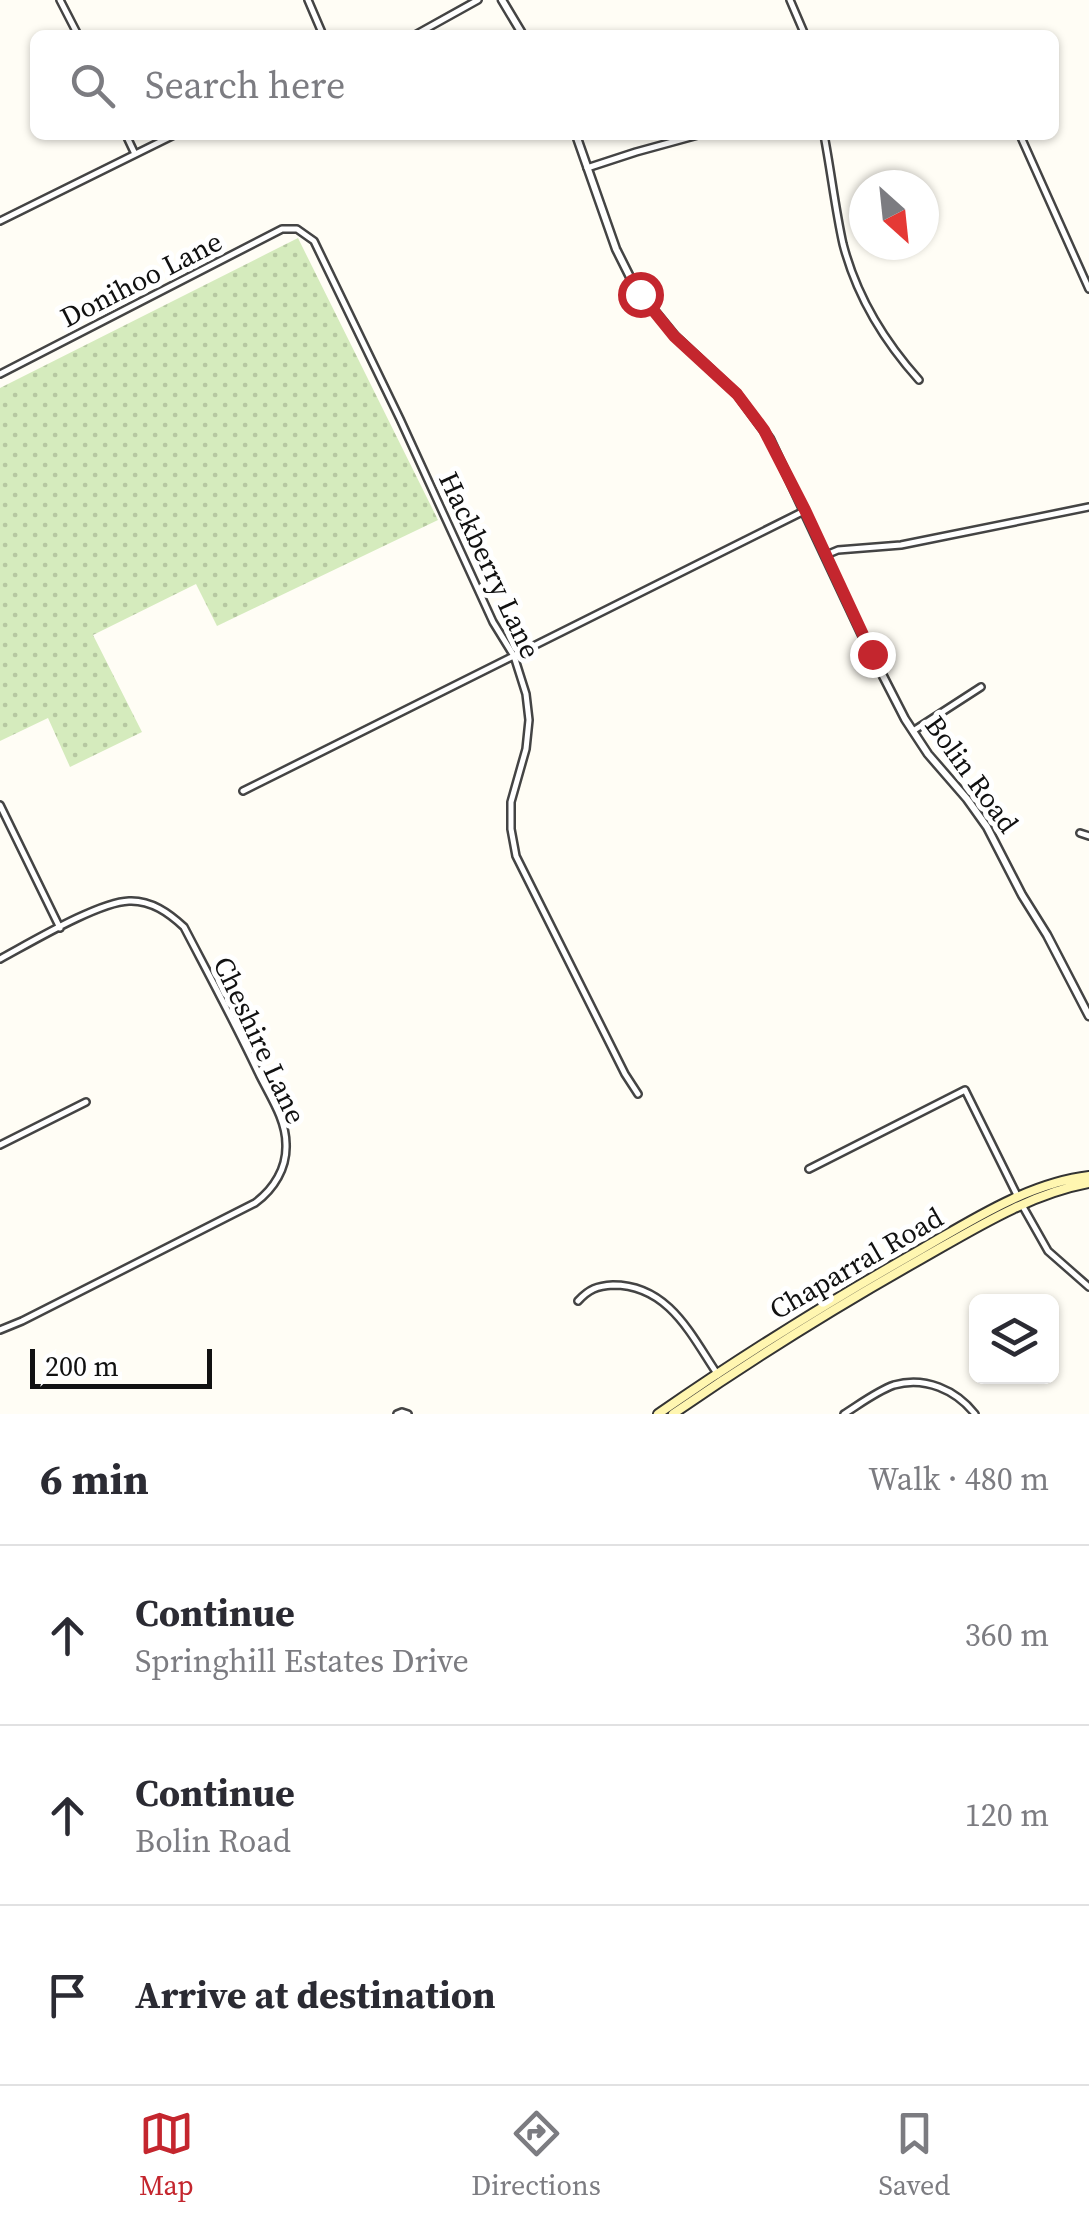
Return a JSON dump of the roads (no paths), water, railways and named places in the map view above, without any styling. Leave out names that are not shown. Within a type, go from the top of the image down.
[{"type":"main road","name":"Chaparral Road","points":[[658,1414],[1020,1202],[1089,1180]]},
{"type":"main road","name":"Chaparral Road","points":[[673,1414],[720,1377]]},
{"type":"street","points":[[60,0],[75,30]]},
{"type":"street","points":[[308,0],[321,30]]},
{"type":"street","points":[[424,30],[478,0]]},
{"type":"street","points":[[502,0],[520,30]]},
{"type":"street","points":[[790,0],[803,30]]},
{"type":"street","points":[[128,140],[135,154]]},
{"type":"street","points":[[0,221],[164,140]]},
{"type":"street","name":"Bolin Road","points":[[578,140],[616,249],[635,287],[674,336],[746,405],[775,449],[861,633],[912,731],[981,817],[1089,1016]]},
{"type":"street","points":[[588,168],[680,140]]},
{"type":"street","points":[[825,140],[842,236],[854,278],[889,342],[919,380]]},
{"type":"street","points":[[1022,140],[1089,289]]},
{"type":"street","name":"Donihoo Lane","points":[[0,374],[282,229],[302,231]]},
{"type":"street","name":"Hackberry Lane","points":[[302,231],[314,241],[493,622],[514,656],[529,710],[526,748],[510,810],[516,856],[638,1094]]},
{"type":"street","points":[[826,555],[911,543],[1089,507]]},
{"type":"street","points":[[243,791],[805,510]]},
{"type":"street","points":[[912,731],[981,686]]},
{"type":"street","points":[[0,805],[60,928]]},
{"type":"street","points":[[1080,833],[1089,836]]},
{"type":"street","name":"Cheshire Lane","points":[[0,959],[108,904],[130,900],[169,912],[184,927],[286,1134],[286,1154],[278,1178],[254,1203],[0,1330]]},
{"type":"street","points":[[809,1169],[965,1090],[1044,1245],[1089,1287]]},
{"type":"street","points":[[0,1145],[86,1102]]},
{"type":"street","points":[[578,1301],[591,1288],[607,1286],[639,1288],[659,1298],[680,1318],[720,1377]]},
{"type":"street","points":[[844,1414],[891,1386],[914,1382],[949,1391],[975,1414]]}]
